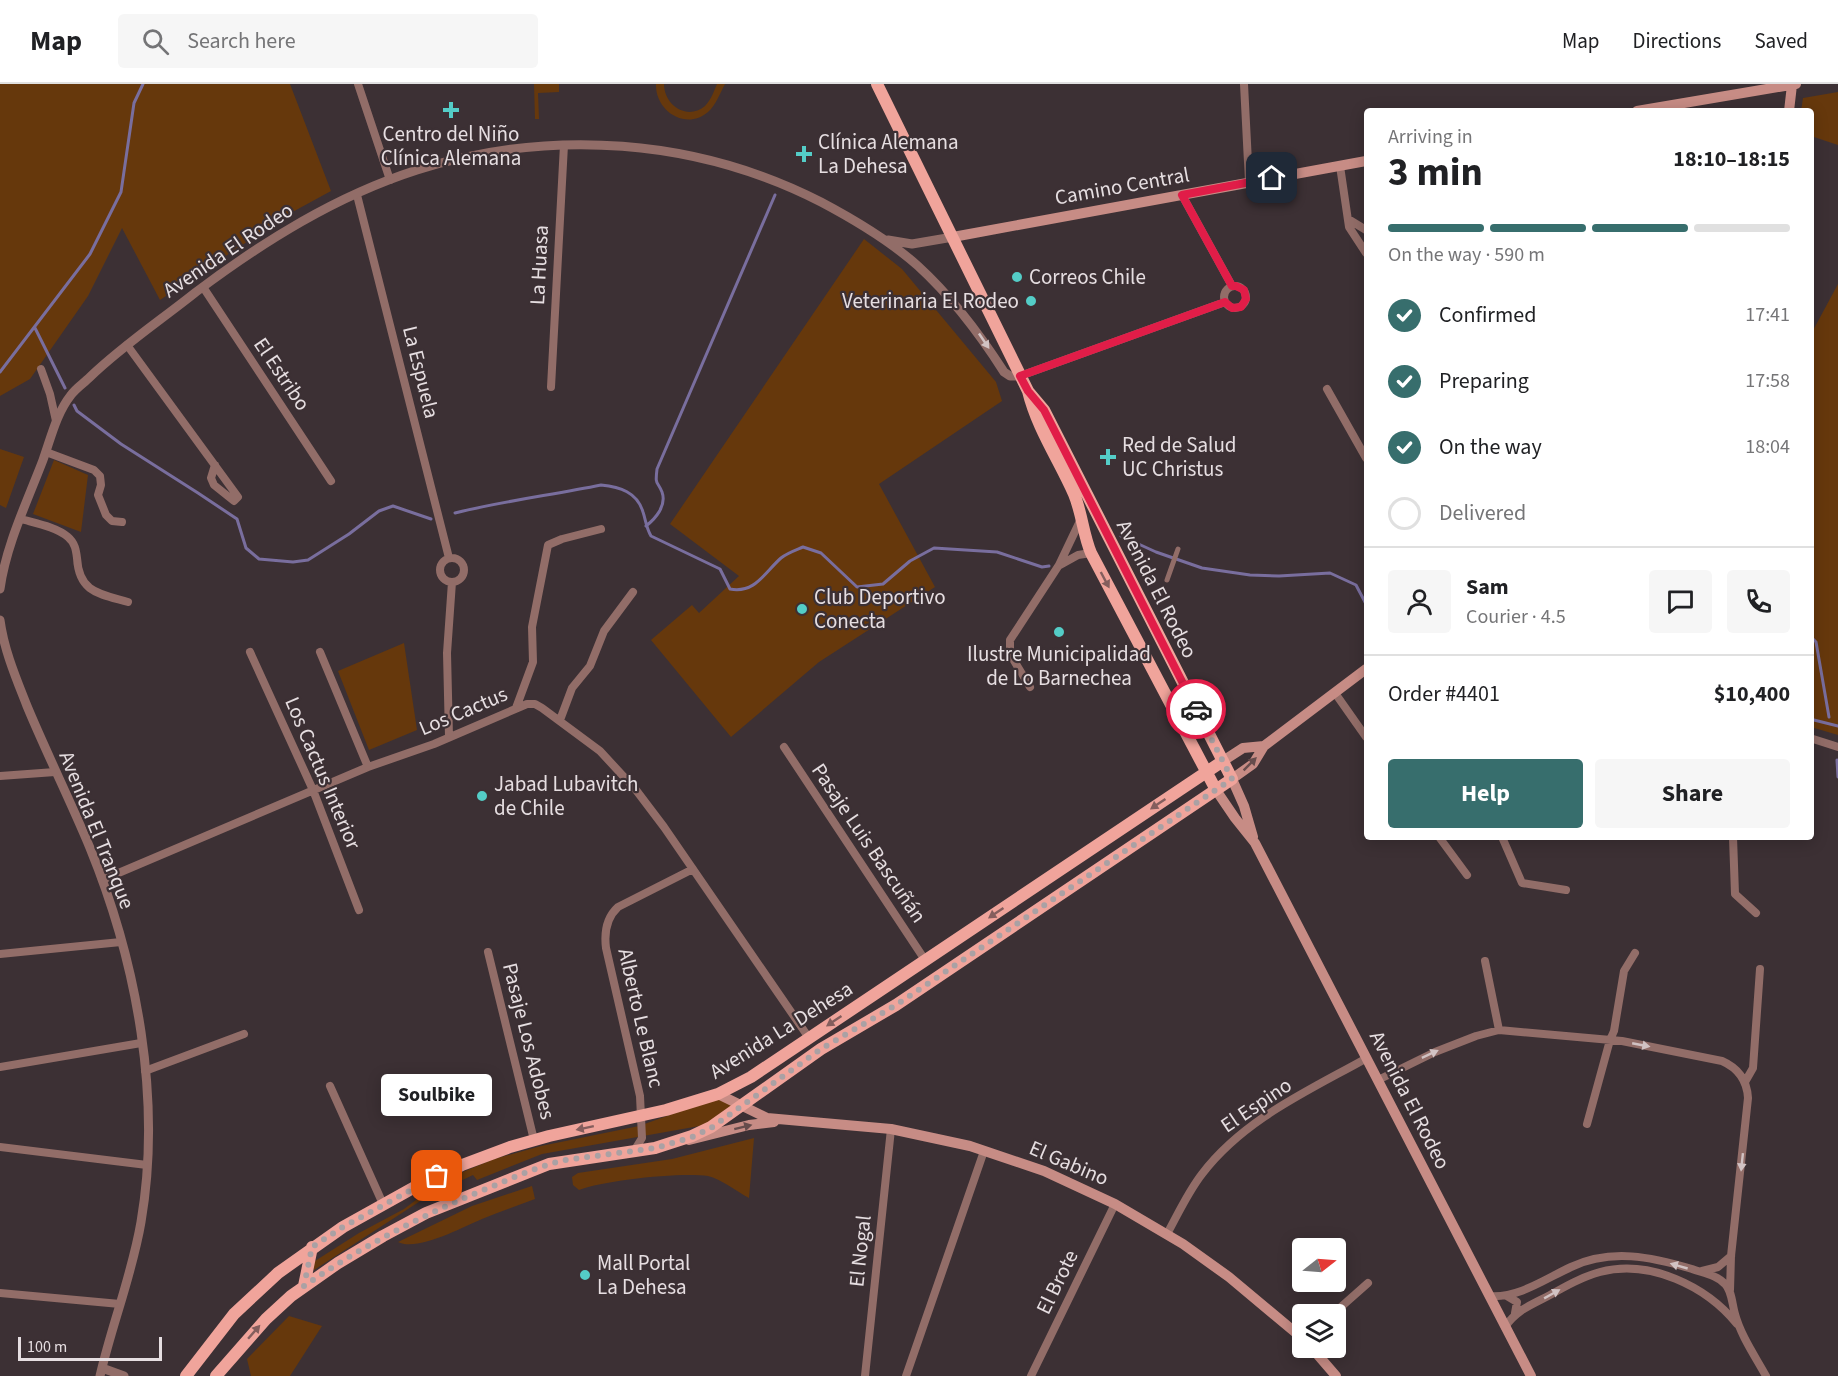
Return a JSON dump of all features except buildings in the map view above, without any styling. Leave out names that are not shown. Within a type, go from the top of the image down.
[{"type":"main road","name":"Avenida El Rodeo","points":[[877,84],[1020,376],[1028,391],[1044,410],[1232,779],[1244,806],[1255,843],[1531,1376]]},
{"type":"main road","points":[[1654,108],[1794,84],[1790,108]]},
{"type":"main road","name":"Camino Central","points":[[953,237],[1364,161]]},
{"type":"main road","name":"Avenida El Rodeo","points":[[1028,391],[1032,409],[1074,495],[1091,553],[1216,790],[1255,843]]},
{"type":"main road","name":"Avenida La Dehesa","points":[[216,1376],[266,1319],[304,1286],[383,1236],[426,1213],[549,1164],[666,1146],[711,1128],[821,1049],[896,1005],[1232,779],[1253,764],[1264,746],[1364,671]]},
{"type":"main road","points":[[1157,679],[1173,686],[1179,674]]},
{"type":"main road","name":"Avenida La Dehesa","points":[[186,1376],[221,1330],[249,1299],[278,1273],[312,1247],[383,1204],[462,1165],[534,1140],[643,1116],[718,1094],[751,1077],[1206,771],[1243,748],[1264,746]]},
{"type":"main road","name":"El Gabino","points":[[718,1094],[767,1118],[780,1121],[891,1129],[984,1151],[1044,1172],[1115,1204],[1167,1234],[1217,1267],[1292,1330]]},
{"type":"main road","name":"El Gabino","points":[[666,1146],[749,1125],[780,1121]]},
{"type":"main road","points":[[304,1286],[312,1247]]},
{"type":"main road","points":[[1320,1358],[1336,1376]]},
{"type":"street","points":[[358,84],[390,180]]},
{"type":"street","points":[[1244,84],[1249,182]]},
{"type":"street","name":"La Huasa","points":[[551,387],[564,145]]},
{"type":"street","name":"Avenida El Rodeo","points":[[56,421],[70,395],[100,366],[203,287],[284,231],[390,180],[419,170],[480,155],[536,146],[615,145],[659,149],[738,168],[800,192],[852,219],[884,239],[917,266],[978,332],[1004,372],[1010,376],[1020,376]]},
{"type":"street","points":[[1340,166],[1349,227],[1364,250]]},
{"type":"street","name":"La Espuela","points":[[357,195],[449,558]]},
{"type":"street","points":[[1182,195],[1232,286]]},
{"type":"street","points":[[1348,219],[1364,229]]},
{"type":"street","name":"Camino Central","points":[[884,239],[904,244],[953,237]]},
{"type":"street","points":[[917,266],[915,252],[921,243]]},
{"type":"street","points":[[1232,286],[1244,290],[1246,299],[1241,307],[1232,308],[1225,302],[1226,290],[1232,286]]},
{"type":"street","name":"El Estribo","points":[[203,287],[331,481]]},
{"type":"street","points":[[1020,376],[1225,302]]},
{"type":"street","points":[[127,345],[215,465]]},
{"type":"street","points":[[0,589],[6,560],[56,421],[51,394],[42,369]]},
{"type":"street","points":[[1327,389],[1364,449]]},
{"type":"street","points":[[46,452],[94,470],[100,476],[101,485],[98,495],[106,515],[112,521],[122,522]]},
{"type":"street","points":[[21,519],[66,535],[75,548],[78,570],[87,586],[96,593],[128,602]]},
{"type":"street","points":[[1030,687],[1012,658],[1009,645],[1059,565],[1080,521]]},
{"type":"street","points":[[516,708],[533,662],[532,627],[548,545],[562,539],[601,530]]},
{"type":"street","points":[[1167,580],[1177,552]]},
{"type":"street","points":[[1059,565],[1073,557],[1091,553]]},
{"type":"street","points":[[449,558],[458,560],[464,570],[461,578],[452,582],[442,578],[440,570],[442,562],[449,558]]},
{"type":"street","points":[[449,737],[447,653],[452,582]]},
{"type":"street","points":[[560,720],[572,688],[590,666],[604,631],[633,592]]},
{"type":"street","name":"Avenida El Tranque","points":[[0,620],[10,663],[55,772],[81,825],[102,880],[121,942],[141,1043],[148,1118],[147,1165],[142,1212],[135,1250],[100,1372]]},
{"type":"street","name":"Los Cactus Interior","points":[[250,651],[313,790],[359,910]]},
{"type":"street","name":"Los Cactus Interior","points":[[320,652],[368,766]]},
{"type":"street","points":[[1335,693],[1364,734]]},
{"type":"street","name":"Los Cactus","points":[[102,880],[368,766],[449,737],[526,704],[535,704],[600,751],[619,770],[652,811],[809,1038]]},
{"type":"street","points":[[1814,739],[1838,747]]},
{"type":"street","name":"Pasaje Luis Bascuñán","points":[[784,747],[925,960]]},
{"type":"street","points":[[0,776],[55,772]]},
{"type":"street","points":[[1441,840],[1467,875]]},
{"type":"street","points":[[1503,840],[1522,883],[1566,890]]},
{"type":"street","points":[[1733,840],[1735,894],[1756,913]]},
{"type":"street","name":"Alberto Le Blanc","points":[[634,1151],[642,1138],[643,1116],[606,948],[606,927],[611,914],[618,907],[693,869]]},
{"type":"street","points":[[0,954],[121,942]]},
{"type":"street","name":"Pasaje Los Adobes","points":[[488,952],[534,1140]]},
{"type":"street","points":[[1587,1124],[1614,1030],[1624,971],[1635,953]]},
{"type":"street","points":[[1485,961],[1499,1030]]},
{"type":"street","points":[[1745,1082],[1753,1068],[1760,969]]},
{"type":"street","points":[[1378,1080],[1435,1052],[1476,1036],[1499,1030],[1610,1040],[1722,1061],[1735,1068],[1745,1082],[1748,1103],[1731,1256],[1730,1290],[1740,1329]]},
{"type":"street","points":[[144,1071],[244,1034]]},
{"type":"street","points":[[0,1067],[141,1043]]},
{"type":"street","name":"El Espino","points":[[1167,1234],[1202,1173],[1234,1138],[1269,1113],[1366,1058]]},
{"type":"street","points":[[330,1086],[383,1204]]},
{"type":"street","name":"El Nogal","points":[[865,1376],[891,1129]]},
{"type":"street","points":[[0,1147],[147,1165]]},
{"type":"street","points":[[906,1376],[984,1151]]},
{"type":"street","name":"El Brote","points":[[1031,1376],[1115,1204]]},
{"type":"street","points":[[1490,1296],[1507,1296],[1571,1267],[1599,1258],[1620,1256],[1644,1257],[1699,1271],[1720,1279],[1730,1290]]},
{"type":"street","points":[[1699,1271],[1718,1267],[1731,1256]]},
{"type":"street","points":[[1505,1327],[1515,1313],[1587,1277],[1614,1270],[1639,1270],[1673,1278],[1695,1288],[1722,1309],[1740,1329],[1766,1376]]},
{"type":"street","points":[[1344,1304],[1368,1282]]},
{"type":"street","points":[[0,1293],[120,1305]]},
{"type":"street","points":[[1507,1296],[1516,1302],[1515,1313]]},
{"type":"street","points":[[100,1372],[124,1376]]},
{"type":"shaded area","points":[[0,84],[290,84],[331,191],[287,215],[160,300],[122,228],[88,296],[30,379],[0,396]]},
{"type":"shaded area","points":[[534,84],[559,84],[559,92],[538,93],[539,119],[535,119]]},
{"type":"shaded area","points":[[656,84],[664,84],[665,92],[672,104],[691,112],[705,106],[717,84],[725,84],[708,112],[699,117],[682,119],[666,110],[657,94]]},
{"type":"shaded area","points":[[1838,92],[1838,145],[1814,137],[1814,108],[1801,108],[1803,98]]},
{"type":"shaded area","points":[[864,239],[902,269],[996,382],[1002,401],[879,484],[935,587],[819,662],[731,737],[651,640],[692,605],[699,613],[739,576],[670,524]]},
{"type":"shaded area","points":[[1838,284],[1838,735],[1814,728],[1814,329]]},
{"type":"shaded area","points":[[0,449],[24,457],[6,508],[0,505]]},
{"type":"shaded area","points":[[54,460],[88,475],[81,532],[33,514]]},
{"type":"shaded area","points":[[404,643],[417,730],[369,750],[338,671]]},
{"type":"shaded area","points":[[717,1098],[734,1104],[705,1125],[542,1154],[477,1180],[473,1175],[425,1198],[314,1270],[312,1267],[315,1261],[359,1233],[404,1209],[441,1181],[494,1159],[541,1146],[639,1126]]},
{"type":"shaded area","points":[[754,1138],[749,1198],[718,1180],[696,1175],[624,1180],[579,1190],[573,1185],[572,1177],[578,1173],[672,1159]]},
{"type":"shaded area","points":[[532,1186],[535,1199],[428,1241],[416,1244],[398,1242],[472,1206]]},
{"type":"shaded area","points":[[289,1316],[322,1326],[290,1376],[251,1376],[247,1359]]},
{"type":"waterway","points":[[0,372],[90,254],[121,192],[134,103],[143,84]]},
{"type":"waterway","points":[[646,526],[656,516],[663,502],[662,492],[656,481],[657,469],[775,195]]},
{"type":"waterway","points":[[35,328],[65,388]]},
{"type":"waterway","points":[[74,405],[77,411],[121,444],[237,519],[246,548],[259,559],[293,562],[308,560],[349,534],[379,511],[393,506],[431,519]]},
{"type":"waterway","points":[[455,513],[601,485],[615,487],[627,492],[637,500],[651,536],[720,569],[730,589],[739,590],[759,581],[781,558],[803,547],[821,553],[857,587],[883,584],[910,561],[934,548],[997,552],[1042,567],[1049,566]]},
{"type":"waterway","points":[[1121,536],[1156,552],[1202,568],[1250,575],[1330,573],[1356,585],[1364,600]]},
{"type":"waterway","points":[[1814,640],[1829,717]]},
{"type":"waterway","points":[[1814,720],[1838,726]]},
{"type":"waterway","points":[[1837,760],[1838,777]]},
{"type":"way so far","points":[[437,1176],[343,1227],[312,1247],[304,1286],[383,1236],[426,1213],[525,1173],[565,1160],[666,1146],[692,1137],[725,1119],[821,1049],[896,1005],[1232,779],[1196,709]]},
{"type":"place","name":"Centro del Niño Clínica Alemana","points":[[451,110]]},
{"type":"place","name":"Clínica Alemana La Dehesa","points":[[804,154]]},
{"type":"place","name":"Correos Chile","points":[[1017,277]]},
{"type":"place","name":"Veterinaria El Rodeo","points":[[1031,301]]},
{"type":"place","name":"Red de Salud UC Christus","points":[[1108,457]]},
{"type":"place","name":"Club Deportivo Conecta","points":[[802,609]]},
{"type":"place","name":"Ilustre Municipalidad de Lo Barnechea","points":[[1059,632]]},
{"type":"place","name":"Jabad Lubavitch de Chile","points":[[482,796]]},
{"type":"place","name":"Soulbike","points":[[437,1176]]},
{"type":"place","name":"Mall Portal La Dehesa","points":[[585,1275]]},
{"type":"route","points":[[1196,709],[1044,410],[1028,391],[1020,376],[1225,302],[1232,308],[1241,307],[1246,299],[1244,290],[1241,287],[1232,286],[1182,195],[1272,178]]}]
